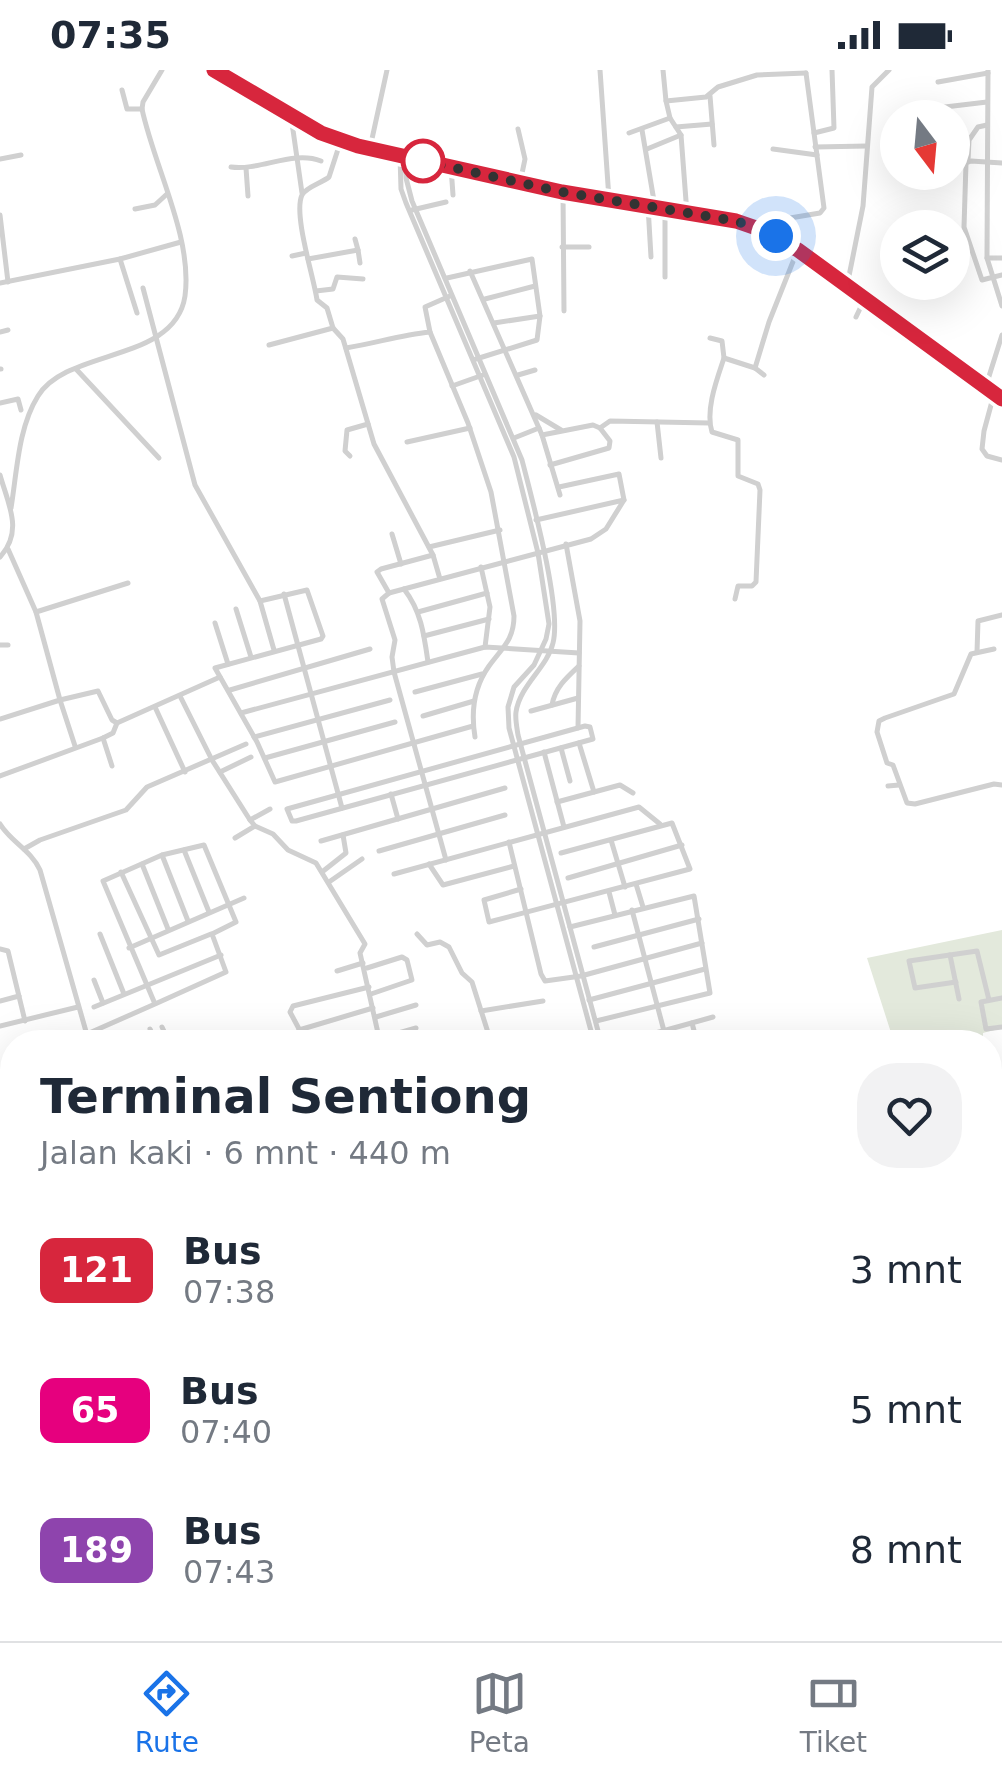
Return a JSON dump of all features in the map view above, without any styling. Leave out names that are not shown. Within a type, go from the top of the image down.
[{"type":"main road","points":[[214,70],[291,116],[341,140],[510,182],[736,221],[776,236],[1002,399]]},
{"type":"street","points":[[0,557],[8,549],[13,528],[11,508],[23,435],[38,396],[50,383],[157,336],[173,324],[183,304],[186,292],[181,242],[142,109],[162,70]]},
{"type":"street","points":[[370,148],[388,70]]},
{"type":"street","points":[[600,70],[609,199]]},
{"type":"street","points":[[663,70],[670,118],[681,135],[687,214]]},
{"type":"street","points":[[814,133],[834,128],[832,70]]},
{"type":"street","points":[[847,286],[864,206],[872,86],[889,70]]},
{"type":"street","points":[[666,101],[710,96],[718,87],[734,80],[769,73],[806,72],[823,211],[778,220],[776,236]]},
{"type":"street","points":[[938,82],[988,72],[987,258],[1002,306]]},
{"type":"street","points":[[122,90],[127,109],[142,109]]},
{"type":"street","points":[[710,96],[714,145]]},
{"type":"street","points":[[970,104],[988,102]]},
{"type":"street","points":[[291,116],[307,256],[317,300],[327,308],[332,328],[342,336],[368,424],[433,555],[440,579]]},
{"type":"street","points":[[629,133],[670,118]]},
{"type":"street","points":[[676,127],[712,124]]},
{"type":"street","points":[[970,140],[978,127],[988,125]]},
{"type":"street","points":[[518,130],[525,159],[520,184]]},
{"type":"street","points":[[642,130],[652,206],[652,257]]},
{"type":"street","points":[[647,149],[681,135]]},
{"type":"street","points":[[302,193],[329,178],[341,140]]},
{"type":"street","points":[[816,147],[869,146]]},
{"type":"street","points":[[773,149],[816,155]]},
{"type":"street","points":[[0,158],[21,155]]},
{"type":"street","points":[[403,156],[401,189],[519,462],[536,520],[540,552]]},
{"type":"street","points":[[230,167],[246,168],[296,158],[320,161]]},
{"type":"street","points":[[970,161],[1002,163]]},
{"type":"street","points":[[452,167],[454,195]]},
{"type":"street","points":[[246,168],[248,196]]},
{"type":"street","points":[[966,190],[964,227],[982,280],[1002,275]]},
{"type":"street","points":[[562,192],[564,311]]},
{"type":"street","points":[[135,209],[156,205],[168,194]]},
{"type":"street","points":[[412,210],[446,202]]},
{"type":"street","points":[[664,209],[665,277]]},
{"type":"street","points":[[0,215],[4,282],[120,259],[181,242]]},
{"type":"street","points":[[356,239],[360,262]]},
{"type":"street","points":[[561,247],[589,247]]},
{"type":"street","points":[[292,256],[358,250]]},
{"type":"street","points":[[755,368],[798,250]]},
{"type":"street","points":[[442,280],[531,258],[540,316],[536,340],[476,359]]},
{"type":"street","points":[[987,258],[1002,258]]},
{"type":"street","points":[[120,259],[138,314]]},
{"type":"street","points":[[446,860],[394,672],[395,640],[382,599],[389,593],[591,538],[606,529],[624,500],[619,474],[559,491],[518,375],[470,271]]},
{"type":"street","points":[[316,291],[333,289],[337,277],[363,278]]},
{"type":"street","points":[[483,299],[535,286]]},
{"type":"street","points":[[143,288],[195,485],[260,601],[274,650]]},
{"type":"street","points":[[450,296],[425,307],[430,332],[470,428],[500,530],[514,616],[514,630],[506,648],[485,674],[474,701],[475,738]]},
{"type":"street","points":[[856,317],[865,298]]},
{"type":"street","points":[[494,323],[540,316]]},
{"type":"street","points":[[270,345],[332,328]]},
{"type":"street","points":[[346,348],[386,343],[398,334],[430,332]]},
{"type":"street","points":[[986,389],[1002,335]]},
{"type":"street","points":[[710,338],[722,341],[724,358],[709,423],[714,434],[738,440],[738,476],[758,484],[760,490],[756,582],[752,586],[738,586],[735,599]]},
{"type":"street","points":[[724,358],[764,375]]},
{"type":"street","points":[[76,370],[159,458]]},
{"type":"street","points":[[518,375],[535,370]]},
{"type":"street","points":[[452,386],[483,375]]},
{"type":"street","points":[[994,394],[982,449],[987,456],[1002,460]]},
{"type":"street","points":[[0,403],[19,400],[21,410]]},
{"type":"street","points":[[533,414],[564,431]]},
{"type":"street","points":[[600,428],[611,421],[709,423]]},
{"type":"street","points":[[657,422],[660,458]]},
{"type":"street","points":[[350,456],[345,450],[347,430],[368,424]]},
{"type":"street","points":[[510,439],[593,425],[610,441],[609,448],[550,465]]},
{"type":"street","points":[[407,442],[470,428]]},
{"type":"street","points":[[518,747],[516,711],[547,651],[556,624],[519,462]]},
{"type":"street","points":[[0,476],[11,508]]},
{"type":"street","points":[[536,520],[624,500]]},
{"type":"street","points":[[429,547],[500,530]]},
{"type":"street","points":[[392,534],[401,564]]},
{"type":"street","points":[[566,544],[580,621],[578,728]]},
{"type":"street","points":[[8,549],[36,612],[75,746]]},
{"type":"street","points":[[389,593],[378,572],[381,568],[433,555]]},
{"type":"street","points":[[481,567],[489,618],[485,647]]},
{"type":"street","points":[[36,612],[128,583]]},
{"type":"street","points":[[404,589],[418,612],[428,662]]},
{"type":"street","points":[[260,601],[309,591],[323,636],[214,668],[254,736],[275,782],[473,726]]},
{"type":"street","points":[[418,612],[487,593]]},
{"type":"street","points":[[284,594],[342,808]]},
{"type":"street","points":[[236,608],[251,657]]},
{"type":"street","points":[[977,652],[978,622],[1002,614]]},
{"type":"street","points":[[424,636],[489,618]]},
{"type":"street","points":[[214,623],[228,664]]},
{"type":"street","points":[[0,645],[8,645]]},
{"type":"street","points":[[241,713],[485,647],[579,653]]},
{"type":"street","points":[[228,691],[370,648]]},
{"type":"street","points":[[994,648],[969,657],[954,694],[878,721],[887,763],[893,765],[907,803],[1002,785]]},
{"type":"street","points":[[547,651],[514,687],[508,707],[508,728],[522,759],[594,1030]]},
{"type":"street","points":[[552,706],[554,694],[564,679],[579,666]]},
{"type":"street","points":[[415,692],[485,674]]},
{"type":"street","points":[[0,776],[103,738],[113,733],[117,723],[220,677]]},
{"type":"street","points":[[0,719],[98,690],[117,723]]},
{"type":"street","points":[[180,696],[212,760],[252,823],[272,834],[288,850],[307,857],[330,882],[364,940],[360,953],[378,1030]]},
{"type":"street","points":[[531,712],[578,698]]},
{"type":"street","points":[[254,736],[390,700]]},
{"type":"street","points":[[423,716],[474,701]]},
{"type":"street","points":[[155,707],[185,772]]},
{"type":"street","points":[[265,758],[395,722]]},
{"type":"street","points":[[590,727],[594,738],[292,821],[287,809],[518,747],[578,728],[590,727]]},
{"type":"street","points":[[103,738],[112,766]]},
{"type":"street","points":[[579,743],[594,792]]},
{"type":"street","points":[[24,849],[126,810],[142,790],[246,744]]},
{"type":"street","points":[[561,748],[570,781]]},
{"type":"street","points":[[544,752],[564,827]]},
{"type":"street","points":[[220,772],[250,757]]},
{"type":"street","points":[[557,802],[620,784],[633,792]]},
{"type":"street","points":[[888,786],[898,785]]},
{"type":"street","points":[[321,841],[505,788]]},
{"type":"street","points":[[391,794],[398,819]]},
{"type":"street","points":[[394,874],[639,807],[662,825]]},
{"type":"street","points":[[235,838],[270,809]]},
{"type":"street","points":[[379,851],[505,815]]},
{"type":"street","points":[[0,824],[3,836],[24,849],[44,879],[86,1030]]},
{"type":"street","points":[[520,889],[482,902],[489,922],[689,870],[673,824],[560,854]]},
{"type":"street","points":[[322,872],[346,853],[342,835]]},
{"type":"street","points":[[611,840],[626,887]]},
{"type":"street","points":[[508,842],[543,979],[579,976],[702,943]]},
{"type":"street","points":[[121,872],[160,954],[236,924],[204,845],[162,856],[121,872],[103,882],[154,1004]]},
{"type":"street","points":[[568,878],[682,845]]},
{"type":"street","points":[[184,850],[209,912]]},
{"type":"street","points":[[162,856],[188,921]]},
{"type":"street","points":[[330,882],[362,860]]},
{"type":"street","points":[[142,864],[168,929]]},
{"type":"street","points":[[429,864],[442,885],[514,866]]},
{"type":"street","points":[[636,884],[642,907]]},
{"type":"street","points":[[609,892],[614,915]]},
{"type":"street","points":[[570,927],[692,895],[699,918],[710,993],[596,1021]]},
{"type":"street","points":[[128,948],[244,898]]},
{"type":"street","points":[[561,905],[596,1030]]},
{"type":"street","points":[[632,910],[664,1030]]},
{"type":"street","points":[[594,947],[699,918]]},
{"type":"street","points":[[100,934],[124,994]]},
{"type":"street","points":[[96,1030],[225,975],[212,934]]},
{"type":"street","points":[[417,934],[427,946],[440,942],[449,947],[462,973],[472,982],[487,1030]]},
{"type":"street","points":[[0,949],[8,952],[25,1021]]},
{"type":"street","points":[[956,982],[914,988],[910,962],[977,952],[989,1000]]},
{"type":"street","points":[[94,1006],[220,955]]},
{"type":"street","points":[[950,956],[959,999]]},
{"type":"street","points":[[337,971],[402,957],[412,980],[293,1006],[290,1012],[298,1030],[373,1008]]},
{"type":"street","points":[[588,1000],[705,968]]},
{"type":"street","points":[[94,980],[103,1004]]},
{"type":"street","points":[[0,1000],[19,996]]},
{"type":"street","points":[[1002,998],[981,1002],[986,1029],[1002,1027]]},
{"type":"street","points":[[481,1010],[543,1001]]},
{"type":"street","points":[[375,1017],[416,1005]]},
{"type":"street","points":[[0,1025],[78,1007]]},
{"type":"street","points":[[668,1030],[713,1017]]},
{"type":"street","points":[[692,1023],[694,1030]]},
{"type":"street","points":[[409,1030],[416,1028]]},
{"type":"shaded area","points":[[1002,930],[1002,1028],[890,1030],[867,958]]},
{"type":"bus line","name":"121","points":[[214,70],[321,133],[358,146],[562,192],[736,221],[762,230],[784,240],[1002,399]]},
{"type":"route","points":[[423,161],[562,192],[736,221],[776,236]]}]
